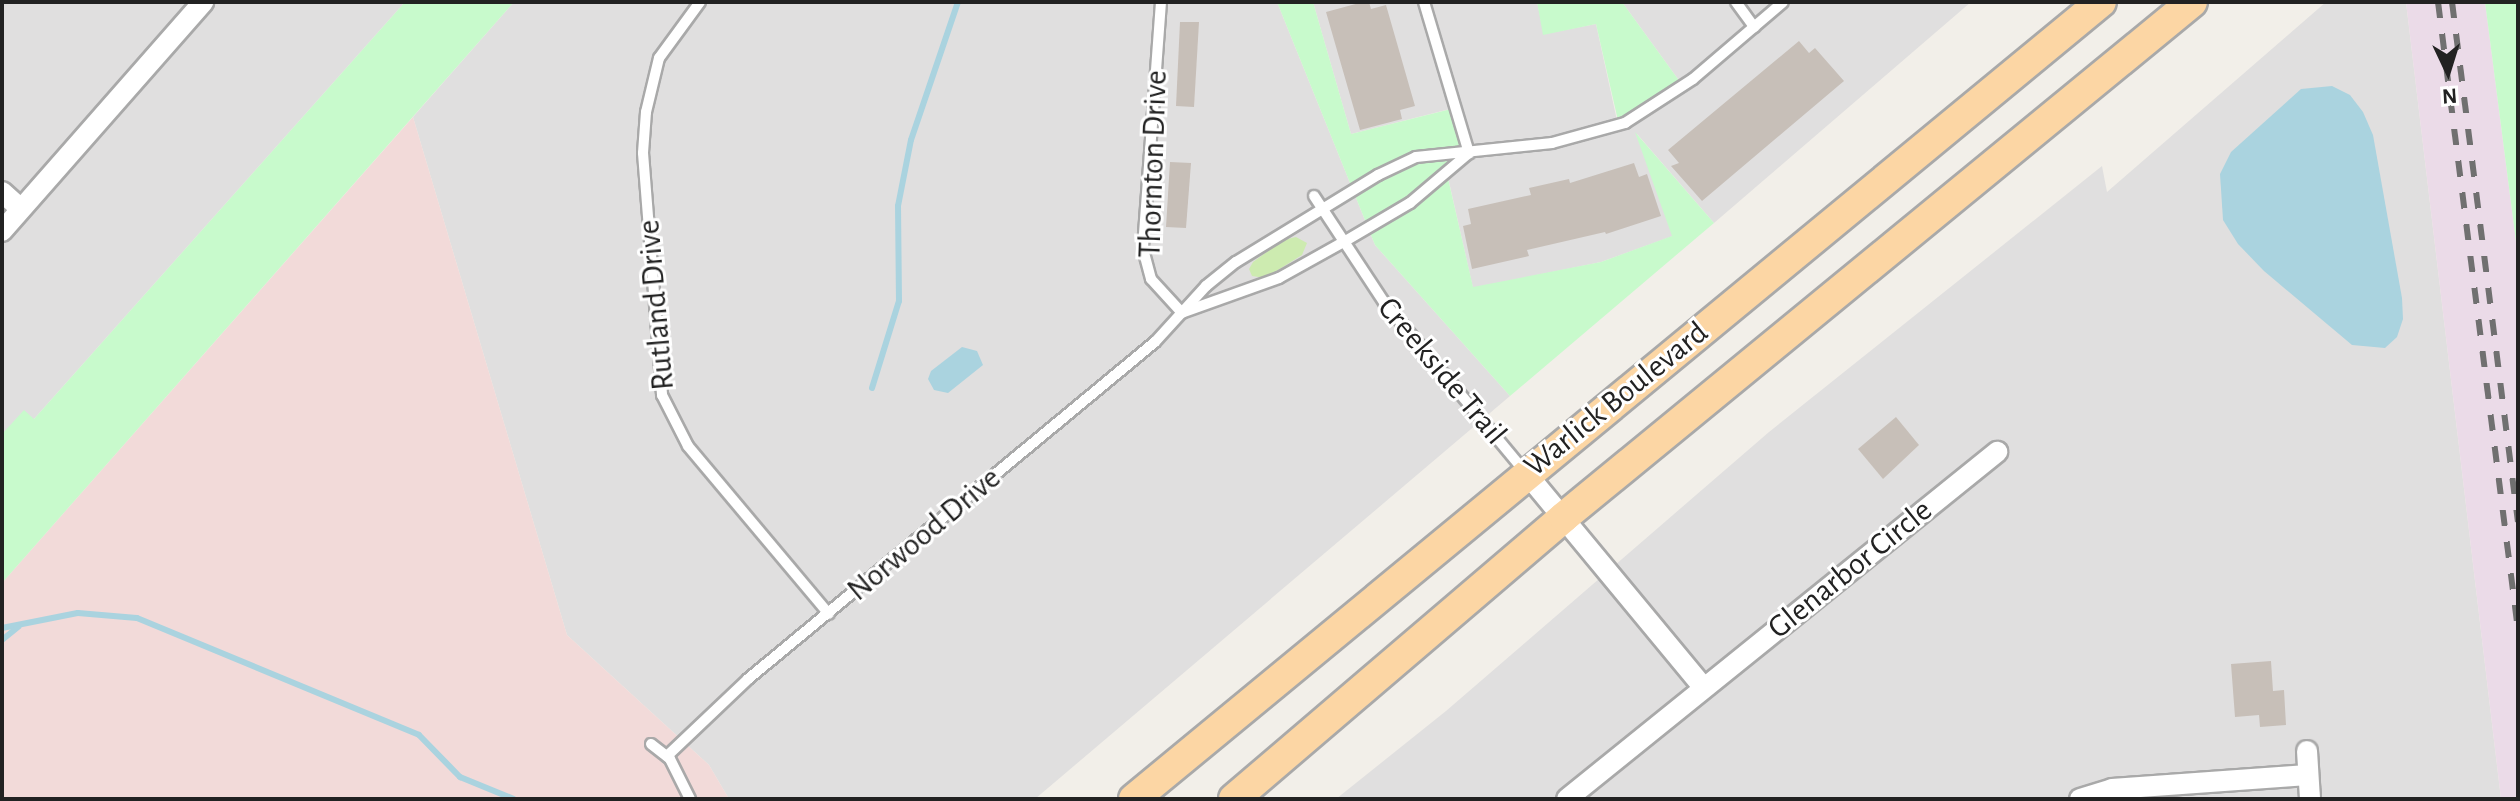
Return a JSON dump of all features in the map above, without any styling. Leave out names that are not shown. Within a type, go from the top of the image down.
[{"type":"main road","name":"Warlick Boulevard","points":[[1134,799],[2101,2]]},
{"type":"main road","name":"Warlick Boulevard","points":[[1234,799],[1564,517],[2192,2]]},
{"type":"street","points":[[2,231],[203,2]]},
{"type":"street","points":[[2,192],[21,209]]},
{"type":"street","name":"Glenarbor Circle","points":[[1567,799],[1997,452]]},
{"type":"street","name":"Creekside Trail","points":[[1526,473],[1703,687]]},
{"type":"street","points":[[2307,751],[2310,799]]},
{"type":"street","points":[[2080,799],[2112,789],[2308,775]]},
{"type":"lane","name":"Rutland Drive","points":[[700,2],[659,58],[646,112],[643,153],[662,395],[688,446],[829,614]]},
{"type":"lane","name":"Thornton Drive","points":[[1161,2],[1143,249],[1151,279],[1182,313]]},
{"type":"lane","points":[[1182,313],[1241,295],[1342,243],[1410,203],[1469,153],[1424,2]]},
{"type":"lane","points":[[1736,2],[1754,27]]},
{"type":"lane","name":"Norwood Drive","points":[[667,756],[748,679],[1155,342],[1206,286],[1236,262],[1416,157],[1578,139],[1625,123],[1676,92],[1783,2]]},
{"type":"lane","name":"Creekside Trail","points":[[1314,196],[1342,243],[1384,302],[1526,473]]},
{"type":"lane","points":[[651,744],[667,756],[685,783],[690,799]]},
{"type":"shaded area","points":[[2,2],[405,2],[34,419],[2,434]]},
{"type":"shaded area","points":[[514,2],[1277,2],[1375,245],[1510,396],[1035,799],[729,799],[709,765],[567,635],[413,117]]},
{"type":"shaded area","points":[[1313,2],[1537,2],[1544,34],[1596,24],[1618,125],[1683,86],[1622,2],[1971,2],[1714,223],[1637,134],[1673,236],[1601,262],[1473,288],[1447,173],[1454,108],[1351,134]]},
{"type":"shaded area","points":[[2326,2],[2406,2],[2501,799],[1336,799],[1446,711],[1769,432],[2102,166],[2107,192]]},
{"type":"shaded area","points":[[2406,2],[2485,2],[2518,257],[2518,799],[2501,799]]},
{"type":"shaded area","points":[[413,117],[567,635],[709,765],[729,799],[2,799],[2,583]]},
{"type":"green space","points":[[405,2],[514,2],[2,583],[2,434],[24,410],[34,419]]},
{"type":"green space","points":[[1277,2],[1313,2],[1351,134],[1455,108],[1469,153],[1447,174],[1473,287],[1601,262],[1672,236],[1635,132],[1714,223],[1510,396],[1375,245]]},
{"type":"green space","points":[[1537,2],[1622,2],[1683,86],[1619,125],[1596,24],[1543,35]]},
{"type":"green space","points":[[2485,2],[2518,2],[2518,257]]},
{"type":"green space","points":[[1296,237],[1307,243],[1302,255],[1265,278],[1252,276],[1249,269],[1253,262],[1283,240]]},
{"type":"water","points":[[2332,86],[2350,95],[2363,112],[2373,135],[2402,298],[2403,319],[2397,337],[2385,348],[2352,345],[2264,271],[2238,244],[2223,220],[2220,174],[2231,152],[2301,89]]},
{"type":"water","points":[[962,347],[977,351],[983,365],[948,393],[934,390],[928,379],[931,371]]},
{"type":"building","points":[[1369,2],[1371,9],[1386,5],[1415,106],[1400,110],[1402,119],[1360,130],[1326,12]]},
{"type":"building","points":[[1180,22],[1199,22],[1194,107],[1176,106]]},
{"type":"building","points":[[1799,41],[1809,53],[1815,48],[1844,81],[1702,201],[1671,166],[1679,163],[1668,150]]},
{"type":"building","points":[[1170,162],[1191,163],[1186,228],[1166,227]]},
{"type":"building","points":[[1634,163],[1639,177],[1647,174],[1661,216],[1606,234],[1527,250],[1529,256],[1472,269],[1463,226],[1471,224],[1468,209],[1531,195],[1529,188],[1569,179],[1570,183]]},
{"type":"building","points":[[1896,417],[1919,445],[1883,479],[1858,449]]},
{"type":"building","points":[[2271,661],[2273,691],[2284,690],[2286,725],[2260,727],[2259,715],[2235,717],[2231,664]]},
{"type":"waterway","points":[[872,388],[899,301],[898,206],[911,140],[958,2]]},
{"type":"waterway","points":[[2,628],[78,613],[137,618],[419,735],[460,777],[514,799]]},
{"type":"waterway","points":[[2,640],[18,627]]},
{"type":"railway","points":[[2438,2],[2518,630]]},
{"type":"railway","points":[[2452,2],[2518,522]]}]
